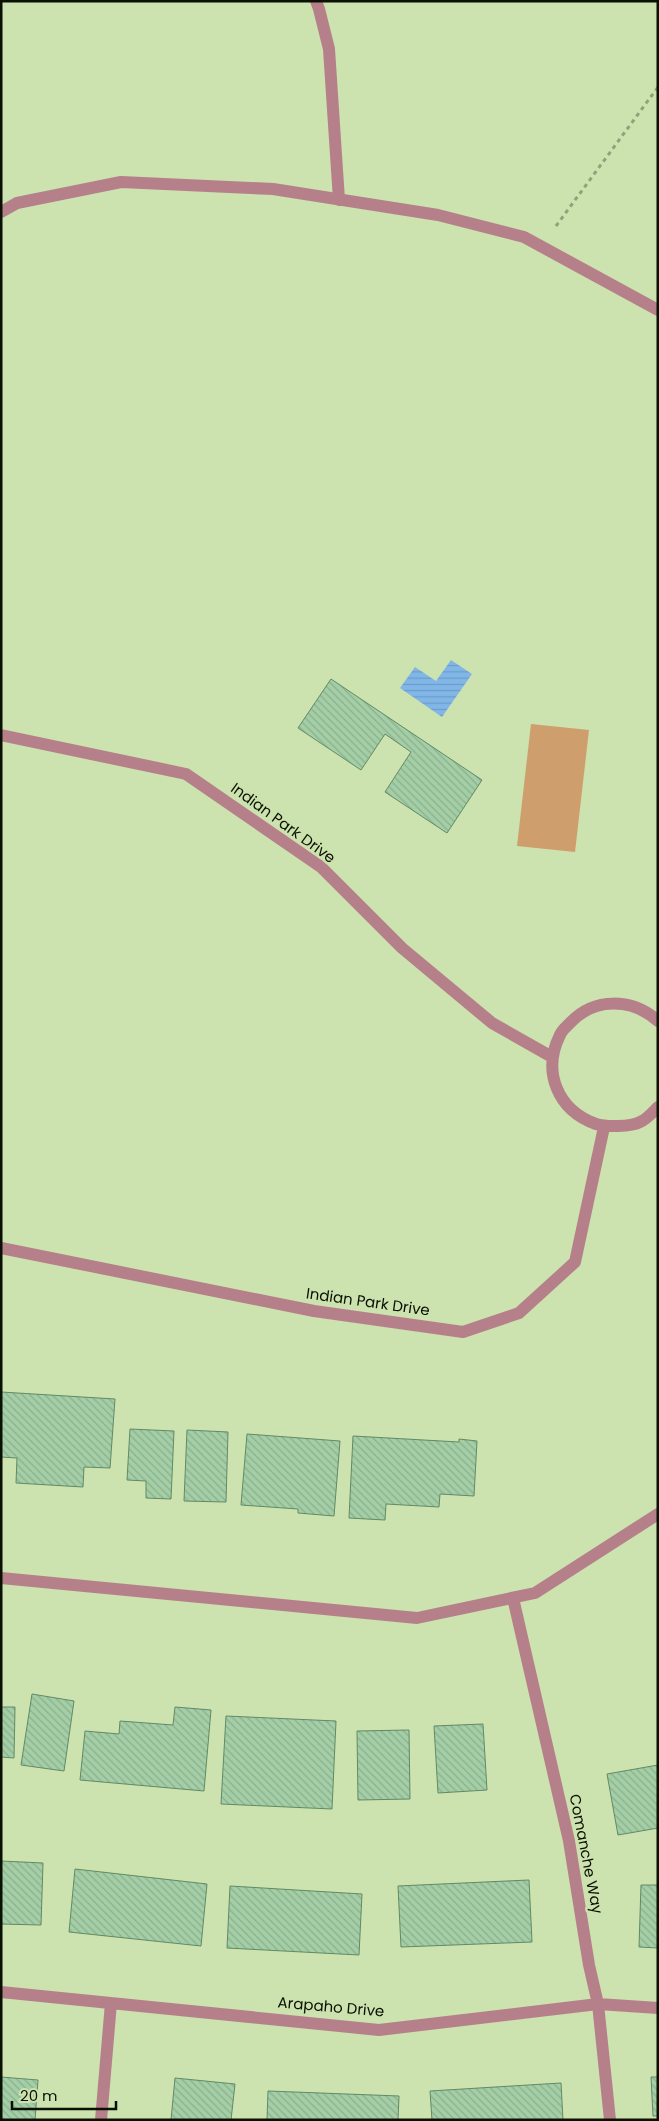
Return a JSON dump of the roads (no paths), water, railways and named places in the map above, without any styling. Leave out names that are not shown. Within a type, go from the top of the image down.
[{"type":"street","points":[[316,1],[320,9],[329,49],[339,200]]},
{"type":"street","points":[[1,212],[17,202],[121,182],[273,189],[438,215],[524,237],[658,310]]},
{"type":"street","name":"Indian Park Drive","points":[[1,735],[186,774],[321,867],[402,948],[492,1023],[552,1057]]},
{"type":"street","points":[[658,1021],[647,1011],[624,1003],[599,1004],[577,1015],[560,1033],[552,1057],[553,1080],[564,1102],[582,1119],[604,1127],[641,1122],[658,1108]]},
{"type":"street","name":"Indian Park Drive","points":[[1,1248],[314,1312],[463,1332],[519,1313],[575,1262],[604,1127]]},
{"type":"street","points":[[1,1578],[417,1618],[535,1593],[658,1514]]},
{"type":"street","name":"Comanche Way","points":[[513,1598],[569,1841],[589,1964],[598,2004],[610,2120]]},
{"type":"street","name":"Arapaho Drive","points":[[1,1992],[379,2030],[598,2004],[658,2008]]},
{"type":"street","points":[[102,2120],[111,2003]]},
{"type":"water","points":[[451,660],[472,674],[442,717],[400,688],[415,667],[436,681]]}]
